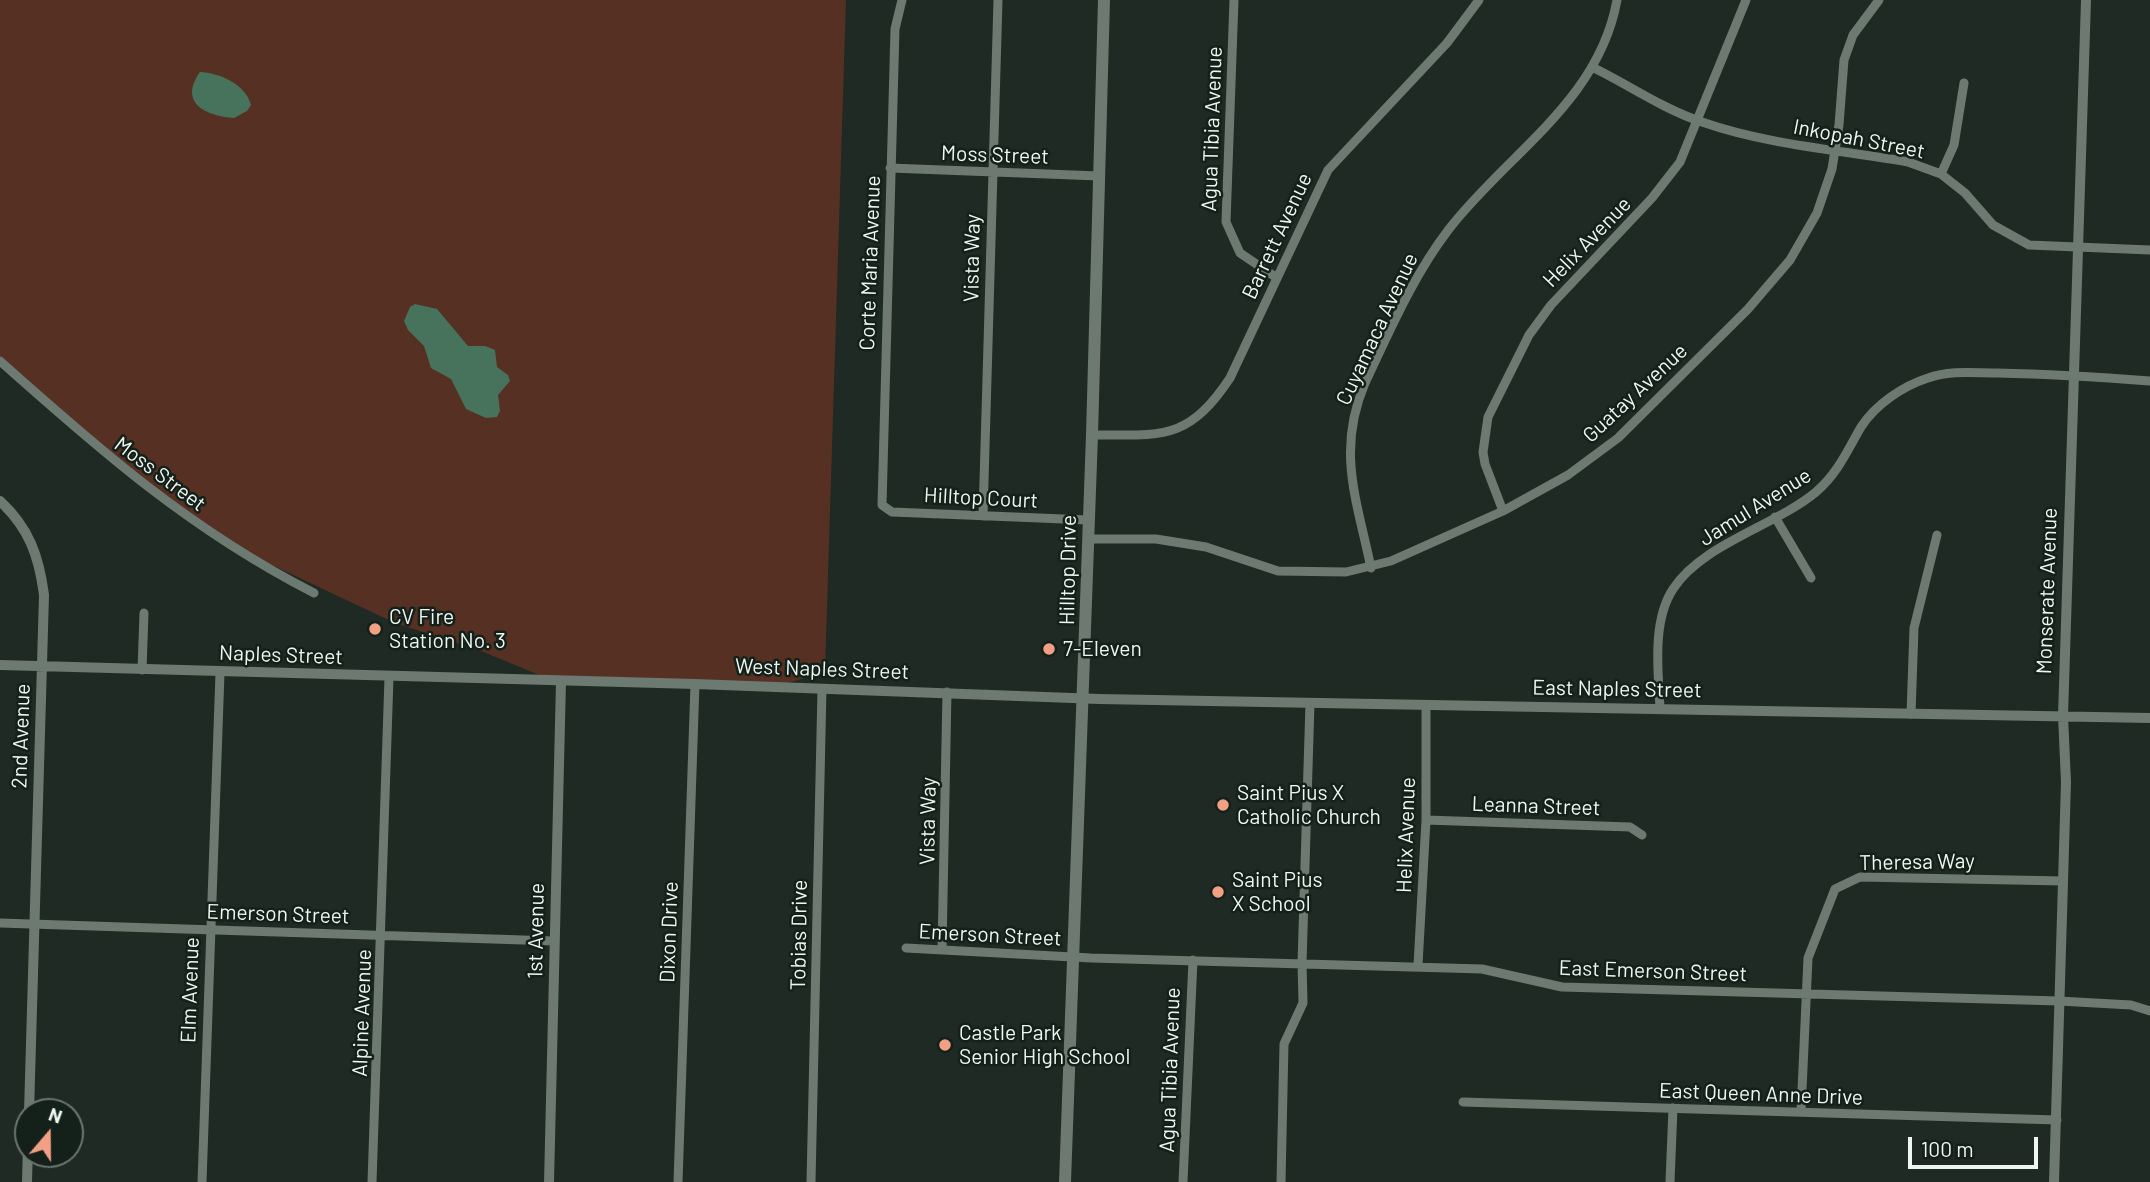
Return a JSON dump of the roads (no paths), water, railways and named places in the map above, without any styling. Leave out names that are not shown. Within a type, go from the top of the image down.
[{"type":"main road","name":"Hilltop Drive","points":[[1065,1182],[1093,435],[1104,0]]},
{"type":"street","name":"Corte Maria Avenue","points":[[881,497],[895,29],[902,0]]},
{"type":"street","name":"Vista Way","points":[[983,516],[998,0]]},
{"type":"street","name":"Agua Tibia Avenue","points":[[1234,0],[1226,222],[1231,239],[1245,259],[1277,278]]},
{"type":"street","name":"Barrett Avenue","points":[[1093,435],[1156,435],[1174,431],[1210,408],[1230,378],[1328,170],[1447,43],[1479,0]]},
{"type":"street","name":"Cuyamaca Avenue","points":[[1371,568],[1349,464],[1349,444],[1358,400],[1365,383],[1411,288],[1444,236],[1575,95],[1592,67],[1607,33],[1617,0]]},
{"type":"street","name":"Helix Avenue","points":[[1503,511],[1483,452],[1488,417],[1529,335],[1550,305],[1675,171],[1746,0]]},
{"type":"street","name":"Guatay Avenue","points":[[1088,539],[1156,539],[1206,547],[1278,571],[1346,572],[1371,568],[1503,511],[1568,475],[1618,438],[1752,304],[1790,260],[1805,236],[1821,201],[1836,150],[1844,60],[1853,35],[1879,0]]},
{"type":"street","name":"Monserate Avenue","points":[[2054,1182],[2066,782],[2063,716],[2072,375],[2086,0]]},
{"type":"street","name":"Inkopah Street","points":[[1592,67],[1650,100],[1697,120],[1786,143],[1908,162],[1941,174],[1965,193],[1986,218],[2010,237],[2029,245],[2150,250]]},
{"type":"street","points":[[1941,174],[1958,132],[1964,83]]},
{"type":"street","name":"Moss Street","points":[[890,168],[1099,176]]},
{"type":"street","name":"Moss Street","points":[[0,361],[72,427],[146,488],[253,560],[314,593]]},
{"type":"street","name":"Jamul Avenue","points":[[1660,708],[1660,621],[1672,590],[1684,573],[1815,493],[1834,475],[1863,425],[1902,388],[1931,377],[1956,373],[2072,375],[2150,381]]},
{"type":"street","name":"Hilltop Court","points":[[881,497],[882,505],[892,512],[1088,520]]},
{"type":"street","name":"2nd Avenue","points":[[0,500],[27,530],[39,558],[44,595],[29,1098]]},
{"type":"street","points":[[1775,517],[1811,578]]},
{"type":"street","points":[[1911,713],[1914,628],[1937,535]]},
{"type":"street","points":[[142,670],[144,614]]},
{"type":"street","name":"Naples Street","points":[[0,665],[561,681]]},
{"type":"street","name":"Elm Avenue","points":[[202,1182],[220,673]]},
{"type":"street","name":"Alpine Avenue","points":[[372,1182],[382,935],[388,678]]},
{"type":"street","name":"West Naples Street","points":[[561,681],[1083,696]]},
{"type":"street","name":"1st Avenue","points":[[550,1182],[561,681]]},
{"type":"street","name":"Dixon Drive","points":[[678,1182],[695,684]]},
{"type":"street","name":"Tobias Drive","points":[[811,1182],[822,689]]},
{"type":"street","name":"Vista Way","points":[[942,950],[947,692]]},
{"type":"street","name":"East Naples Street","points":[[1083,696],[1098,699],[2150,718]]},
{"type":"street","points":[[1281,1182],[1284,1044],[1303,1003],[1310,703]]},
{"type":"street","name":"Helix Avenue","points":[[1418,965],[1426,820],[1426,705]]},
{"type":"street","name":"Leanna Street","points":[[1426,820],[1630,827],[1642,835]]},
{"type":"street","name":"Theresa Way","points":[[1801,1112],[1808,958],[1828,900],[1843,883],[1860,877],[1887,876],[2063,881]]},
{"type":"street","name":"Emerson Street","points":[[0,923],[554,941]]},
{"type":"street","name":"Emerson Street","points":[[906,948],[1072,957]]},
{"type":"street","name":"East Emerson Street","points":[[1072,957],[1482,968],[1562,987],[2059,1001],[2131,1005],[2150,1012]]},
{"type":"street","name":"Agua Tibia Avenue","points":[[1183,1182],[1193,960]]},
{"type":"street","name":"East Queen Anne Drive","points":[[1463,1102],[2057,1121]]},
{"type":"street","points":[[1670,1182],[1673,1108]]},
{"type":"place","name":"CV Fire Station No. 3","points":[[375,629]]},
{"type":"place","name":"7-Eleven","points":[[1049,649]]},
{"type":"place","name":"Saint Pius X Catholic Church","points":[[1223,805]]},
{"type":"place","name":"Saint Pius X School","points":[[1218,892]]},
{"type":"place","name":"Castle Park Senior High School","points":[[945,1045]]}]
